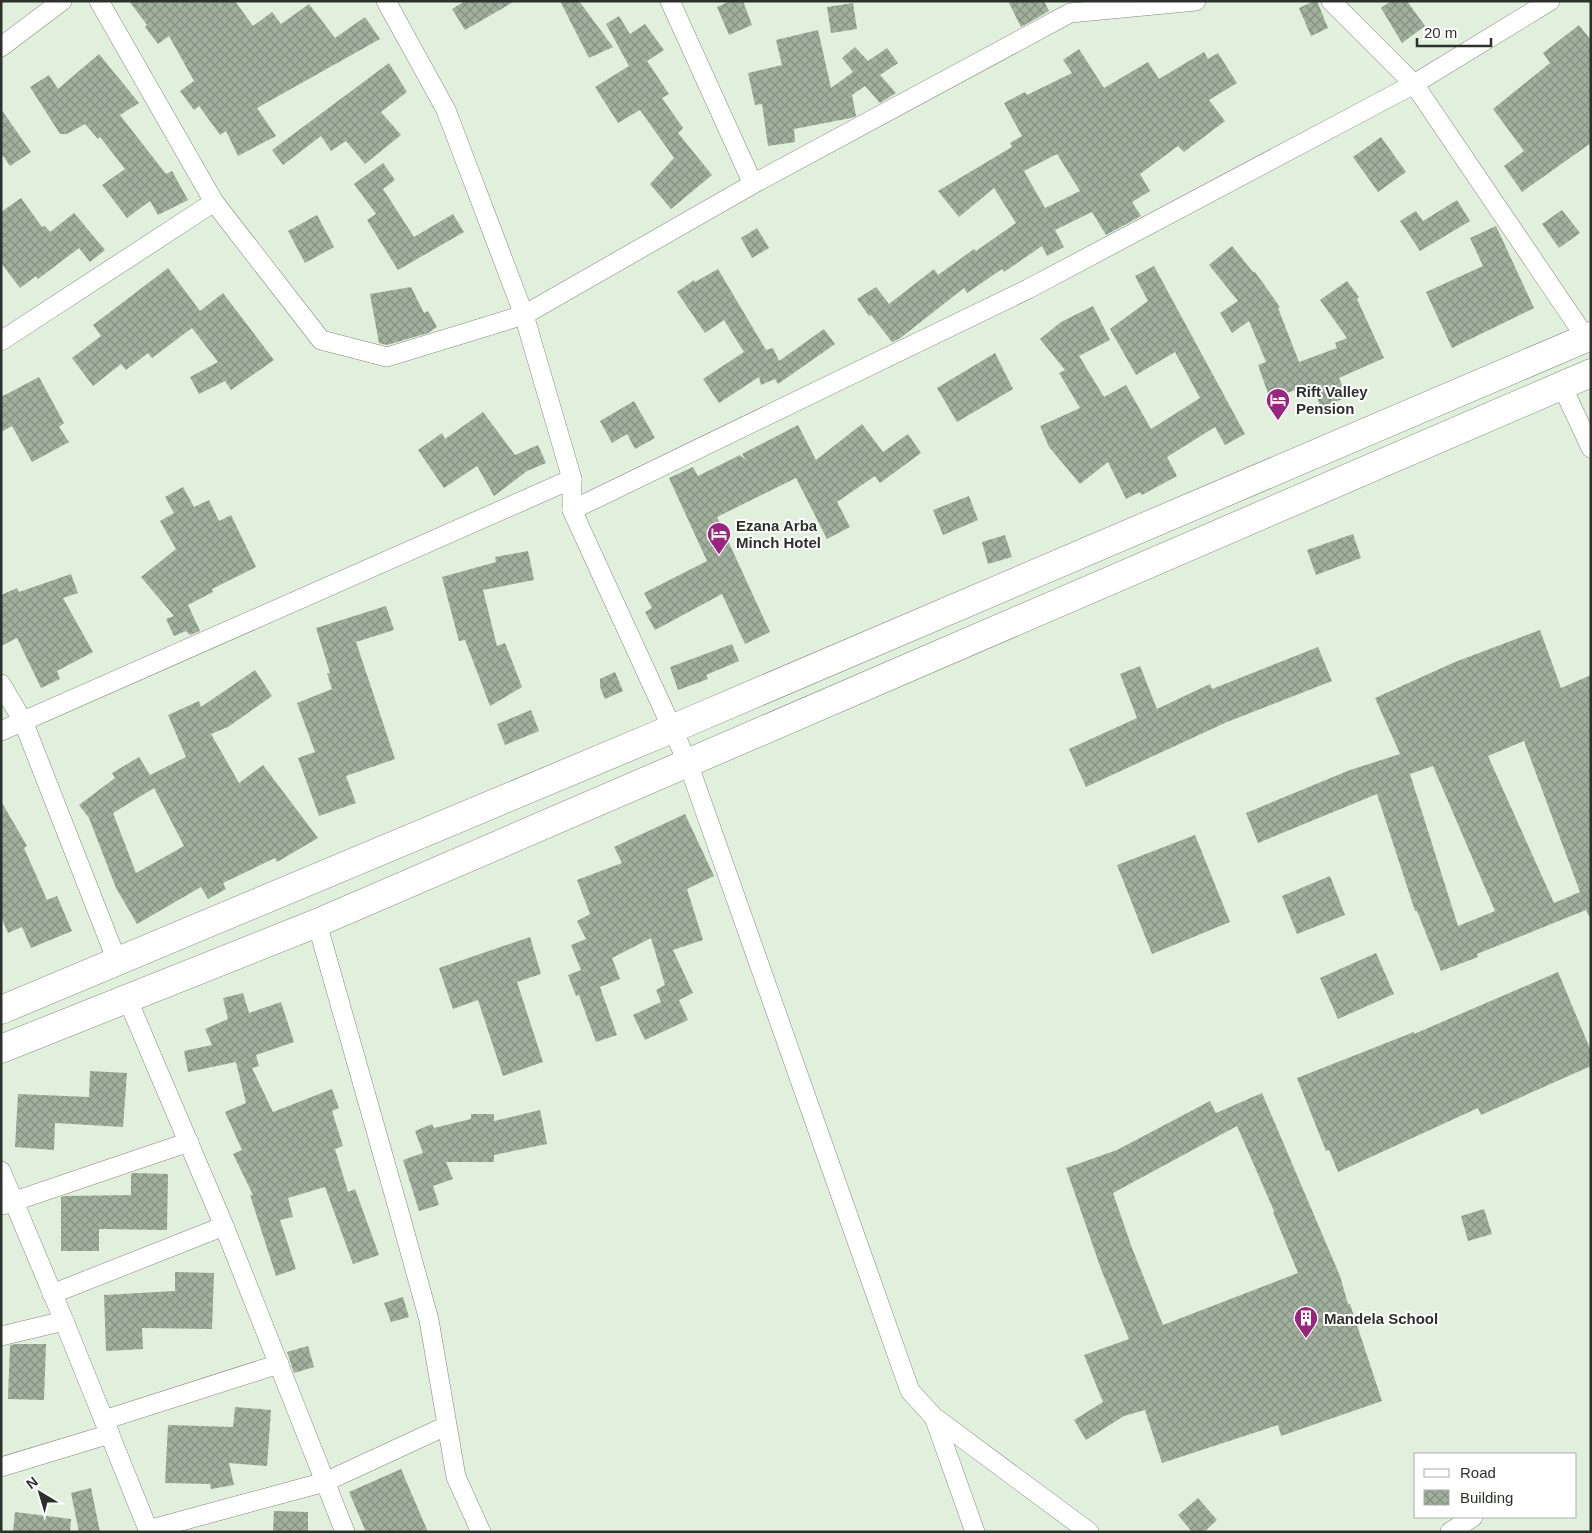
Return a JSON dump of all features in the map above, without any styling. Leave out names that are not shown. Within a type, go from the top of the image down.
[{"type":"street","points":[[1,47],[62,1]]},
{"type":"street","points":[[99,1],[214,202],[321,340],[387,357],[524,315],[1067,7],[1196,1]]},
{"type":"street","points":[[386,1],[446,110],[524,315],[572,479],[572,510],[674,728],[688,763],[910,1390],[934,1417],[1089,1532]]},
{"type":"street","points":[[670,1],[753,184]]},
{"type":"street","points":[[1,1010],[674,728],[1588,337],[1414,84],[1331,1]]},
{"type":"street","points":[[572,510],[1028,289],[1414,84],[1550,1]]},
{"type":"street","points":[[1,341],[214,202]]},
{"type":"street","points":[[1,1049],[317,923],[1591,373]]},
{"type":"street","points":[[1562,386],[1591,448]]},
{"type":"street","points":[[1,731],[572,479]]},
{"type":"street","points":[[1,684],[24,721],[117,961]]},
{"type":"street","points":[[317,923],[428,1320],[456,1477],[481,1532]]},
{"type":"street","points":[[128,998],[224,1226],[344,1532]]},
{"type":"street","points":[[7,1203],[189,1142]]},
{"type":"street","points":[[1,1171],[7,1203],[64,1321],[148,1531],[325,1482],[446,1426]]},
{"type":"street","points":[[52,1294],[224,1226]]},
{"type":"street","points":[[1,1336],[64,1321]]},
{"type":"street","points":[[1,1467],[279,1364]]},
{"type":"street","points":[[934,1417],[975,1532]]},
{"type":"street","points":[[1450,1532],[1471,1518]]},
{"type":"building","points":[[129,1],[235,1],[253,26],[272,12],[281,24],[309,4],[335,38],[365,17],[380,39],[257,108],[276,136],[238,156],[226,131],[220,135],[199,106],[194,110],[180,91],[194,81],[169,36],[158,44],[145,27],[147,25]]},
{"type":"building","points":[[465,1],[515,1],[465,30],[452,9]]},
{"type":"building","points":[[560,1],[579,1],[613,47],[589,58]]},
{"type":"building","points":[[730,1],[743,1],[752,25],[729,35],[717,7]]},
{"type":"building","points":[[1008,1],[1044,1],[1049,11],[1021,27]]},
{"type":"building","points":[[1317,1],[1328,28],[1311,36],[1299,8]]},
{"type":"building","points":[[1391,1],[1407,1],[1425,26],[1402,43],[1381,8]]},
{"type":"building","points":[[853,3],[857,29],[831,33],[827,7]]},
{"type":"building","points":[[619,16],[630,34],[645,24],[664,50],[647,61],[669,94],[662,98],[683,128],[678,133],[712,175],[671,209],[650,184],[674,158],[640,110],[618,123],[595,87],[629,66],[606,24]]},
{"type":"building","points":[[1579,25],[1591,40],[1591,143],[1522,192],[1504,166],[1524,151],[1493,109],[1550,63],[1543,53]]},
{"type":"building","points":[[818,30],[831,88],[853,72],[842,58],[855,47],[868,61],[887,48],[898,63],[880,75],[896,93],[880,103],[865,86],[852,95],[856,116],[794,129],[795,142],[768,146],[762,104],[755,105],[748,73],[782,65],[776,40]]},
{"type":"building","points":[[1079,49],[1104,88],[1148,62],[1159,79],[1204,52],[1208,59],[1218,53],[1237,83],[1209,100],[1225,121],[1184,152],[1178,146],[1140,174],[1150,191],[1132,202],[1141,216],[1106,235],[1092,212],[1055,230],[1064,247],[1047,256],[1042,246],[1004,272],[1002,269],[967,293],[964,288],[899,339],[892,342],[857,299],[876,287],[889,304],[934,269],[938,275],[974,249],[976,251],[1016,223],[994,188],[959,217],[938,191],[1012,147],[1010,143],[1022,136],[1004,103],[1025,92],[1027,95],[1072,73],[1063,60]],"holes":[[[1057,154],[1080,191],[1045,208],[1024,171]]]},
{"type":"building","points":[[99,54],[139,103],[120,115],[166,174],[172,171],[188,200],[158,215],[150,201],[127,218],[102,185],[125,169],[100,137],[98,139],[85,124],[67,134],[60,134],[30,87],[49,75],[58,89]]},
{"type":"building","points":[[389,63],[407,92],[381,112],[401,135],[365,164],[346,141],[331,151],[321,136],[283,165],[272,150]]},
{"type":"building","points":[[1,109],[31,152],[10,166],[1,153]]},
{"type":"building","points":[[1381,137],[1406,172],[1378,192],[1353,157]]},
{"type":"building","points":[[383,163],[395,180],[383,189],[414,237],[453,214],[464,232],[398,270],[367,220],[376,214],[354,184]]},
{"type":"building","points":[[21,198],[42,227],[45,226],[50,232],[74,213],[105,250],[90,262],[79,248],[38,279],[36,276],[20,288],[1,263],[1,212]]},
{"type":"building","points":[[1457,200],[1470,221],[1420,251],[1400,221],[1416,211],[1423,221]]},
{"type":"building","points":[[1562,210],[1580,233],[1559,248],[1542,224]]},
{"type":"building","points":[[317,215],[334,247],[305,263],[288,231]]},
{"type":"building","points":[[1496,226],[1534,308],[1452,348],[1426,292],[1483,266],[1470,238]]},
{"type":"building","points":[[757,228],[769,248],[752,258],[741,238]]},
{"type":"building","points":[[1232,246],[1255,272],[1280,307],[1278,308],[1299,362],[1337,348],[1335,343],[1347,338],[1320,300],[1347,281],[1359,297],[1357,299],[1384,358],[1339,378],[1347,397],[1321,408],[1312,384],[1270,399],[1258,365],[1266,362],[1249,321],[1232,333],[1220,313],[1238,301],[1209,265]]},
{"type":"building","points":[[1154,266],[1245,434],[1225,445],[1215,427],[1167,457],[1177,476],[1142,495],[1140,492],[1126,499],[1108,462],[1080,484],[1049,447],[1040,426],[1080,408],[1059,373],[1065,370],[1040,339],[1061,322],[1093,306],[1110,340],[1079,356],[1104,397],[1126,385],[1151,429],[1200,398],[1175,352],[1136,375],[1110,329],[1148,301],[1135,276]]},
{"type":"building","points":[[168,268],[200,311],[223,293],[274,360],[231,390],[225,381],[199,394],[190,377],[218,362],[192,328],[152,358],[148,353],[126,370],[121,364],[93,386],[72,358],[101,336],[93,325]]},
{"type":"building","points":[[718,269],[766,350],[773,348],[779,361],[824,329],[835,344],[778,384],[775,379],[761,385],[759,377],[719,403],[703,379],[744,352],[724,320],[705,333],[677,292],[694,280],[695,282]]},
{"type":"building","points":[[411,287],[424,313],[428,311],[437,327],[428,333],[387,345],[379,343],[370,294]]},
{"type":"building","points":[[995,353],[1013,389],[957,422],[937,388]]},
{"type":"building","points":[[39,377],[64,423],[59,427],[69,442],[32,462],[12,426],[1,432],[1,397]]},
{"type":"building","points":[[634,401],[655,438],[635,449],[627,434],[612,443],[600,421]]},
{"type":"building","points":[[483,412],[515,455],[538,445],[546,463],[527,471],[494,496],[477,466],[444,488],[418,450],[442,433],[445,439]]},
{"type":"building","points":[[862,424],[883,452],[908,434],[921,453],[880,483],[875,476],[837,502],[850,527],[827,539],[796,478],[717,517],[770,632],[745,644],[722,594],[655,630],[645,612],[652,608],[644,593],[707,561],[669,478],[693,467],[698,476],[740,455],[746,460],[742,454],[798,425],[816,460]]},
{"type":"building","points":[[183,487],[194,507],[209,500],[219,521],[231,515],[256,567],[212,589],[213,592],[188,605],[200,631],[190,635],[186,631],[174,636],[166,619],[174,616],[141,577],[176,549],[160,521],[174,513],[165,497]]},
{"type":"building","points":[[969,496],[978,520],[943,535],[933,510]]},
{"type":"building","points":[[1353,534],[1361,558],[1316,575],[1307,550]]},
{"type":"building","points":[[1005,535],[1012,557],[988,564],[982,542]]},
{"type":"building","points":[[528,551],[534,580],[483,590],[497,646],[505,643],[522,687],[490,706],[465,640],[459,641],[442,577],[496,562],[495,557]]},
{"type":"building","points":[[71,574],[78,593],[63,598],[93,652],[57,671],[60,679],[41,688],[17,638],[1,646],[1,595],[17,588],[19,592]]},
{"type":"building","points":[[386,606],[394,630],[356,642],[395,759],[346,776],[356,803],[319,816],[298,758],[315,752],[297,703],[332,689],[327,673],[330,673],[316,628]]},
{"type":"building","points":[[1540,630],[1561,688],[1591,675],[1591,916],[1589,916],[1586,910],[1477,954],[1478,957],[1441,971],[1417,911],[1415,911],[1377,794],[1258,843],[1246,813],[1350,770],[1400,754],[1375,698],[1455,662]],"holes":[[[1524,741],[1580,892],[1554,903],[1488,756]],[[1433,766],[1495,911],[1458,926],[1410,774]]]},
{"type":"building","points":[[732,644],[739,661],[706,675],[708,679],[678,690],[670,667]]},
{"type":"building","points":[[1318,647],[1332,681],[1227,722],[1086,787],[1069,749],[1137,718],[1120,674],[1140,666],[1157,709],[1210,684],[1212,689]]},
{"type":"building","points":[[255,670],[272,696],[228,727],[211,734],[239,783],[263,765],[318,838],[277,862],[275,858],[223,883],[226,889],[208,899],[201,887],[137,924],[116,888],[89,818],[79,805],[115,778],[112,773],[139,757],[150,775],[186,757],[168,715],[199,701],[201,707]],"holes":[[[154,788],[184,846],[136,873],[113,813]]]},
{"type":"building","points":[[615,672],[623,691],[605,699],[600,687],[600,679]]},
{"type":"building","points":[[531,710],[539,731],[505,745],[497,724]]},
{"type":"building","points":[[1,801],[27,846],[24,848],[47,900],[57,896],[72,931],[31,948],[22,927],[8,933],[1,917]]},
{"type":"building","points":[[685,814],[714,876],[687,889],[703,940],[673,950],[693,993],[679,1000],[688,1020],[645,1040],[633,1015],[661,1002],[656,990],[665,985],[651,938],[612,958],[620,979],[600,987],[617,1035],[596,1042],[579,995],[576,996],[568,975],[581,970],[571,945],[586,939],[577,921],[590,914],[577,880],[622,863],[614,847]]},
{"type":"building","points":[[1195,835],[1230,922],[1152,954],[1117,865]]},
{"type":"building","points":[[1330,876],[1345,915],[1297,934],[1282,896]]},
{"type":"building","points":[[530,937],[541,974],[517,982],[543,1062],[503,1076],[478,1000],[453,1009],[439,968]]},
{"type":"building","points":[[1376,953],[1394,994],[1338,1019],[1320,978]]},
{"type":"building","points":[[1558,972],[1591,1051],[1591,1066],[1481,1115],[1478,1108],[1338,1172],[1329,1150],[1326,1151],[1297,1078],[1414,1032],[1414,1034]]},
{"type":"building","points":[[243,993],[249,1013],[281,1002],[294,1042],[256,1055],[259,1066],[252,1068],[273,1112],[332,1089],[339,1108],[332,1111],[343,1146],[335,1149],[348,1192],[355,1189],[379,1255],[353,1264],[325,1187],[288,1198],[293,1217],[280,1220],[296,1269],[276,1276],[250,1195],[253,1195],[233,1154],[242,1150],[225,1112],[246,1103],[236,1062],[188,1072],[184,1051],[212,1045],[205,1029],[228,1019],[223,998]]},
{"type":"building","points":[[90,1071],[127,1073],[123,1127],[55,1123],[54,1150],[15,1147],[18,1094],[89,1097]]},
{"type":"building","points":[[1262,1093],[1340,1276],[1382,1401],[1281,1436],[1278,1425],[1162,1463],[1145,1410],[1124,1416],[1086,1440],[1074,1420],[1103,1402],[1084,1355],[1129,1339],[1101,1269],[1066,1168],[1117,1150],[1210,1101],[1216,1113]],"holes":[[[1237,1126],[1274,1211],[1298,1273],[1163,1325],[1132,1248],[1113,1193]]]},
{"type":"building","points":[[540,1110],[547,1144],[494,1155],[494,1162],[446,1162],[453,1179],[433,1186],[439,1205],[419,1211],[403,1160],[423,1153],[415,1131],[432,1124],[434,1128],[471,1119],[471,1114],[494,1114],[494,1121]]},
{"type":"building","points":[[131,1174],[168,1174],[167,1230],[99,1229],[99,1251],[61,1251],[61,1197],[131,1195]]},
{"type":"building","points":[[1484,1209],[1492,1234],[1468,1241],[1461,1216]]},
{"type":"building","points":[[175,1272],[214,1273],[212,1329],[142,1328],[143,1349],[106,1351],[104,1295],[175,1291]]},
{"type":"building","points":[[403,1297],[409,1317],[391,1322],[384,1303]]},
{"type":"building","points":[[46,1344],[44,1400],[8,1399],[10,1345]]},
{"type":"building","points":[[308,1346],[314,1367],[294,1373],[287,1352]]},
{"type":"building","points":[[235,1407],[271,1410],[267,1466],[229,1463],[234,1485],[211,1489],[210,1484],[165,1483],[168,1425],[233,1427]]},
{"type":"building","points":[[401,1469],[428,1532],[366,1532],[349,1492]]},
{"type":"building","points":[[91,1488],[100,1532],[79,1532],[71,1493]]},
{"type":"building","points":[[1198,1498],[1217,1520],[1204,1532],[1192,1532],[1178,1515]]},
{"type":"building","points":[[274,1511],[308,1512],[308,1532],[273,1532]]},
{"type":"building","points":[[15,1512],[71,1519],[70,1532],[13,1532]]},
{"type":"place","name":"Rift Valley Pension","points":[[1278,421]]},
{"type":"place","name":"Ezana Arba Minch Hotel","points":[[719,555]]},
{"type":"place","name":"Mandela School","points":[[1306,1339]]}]
